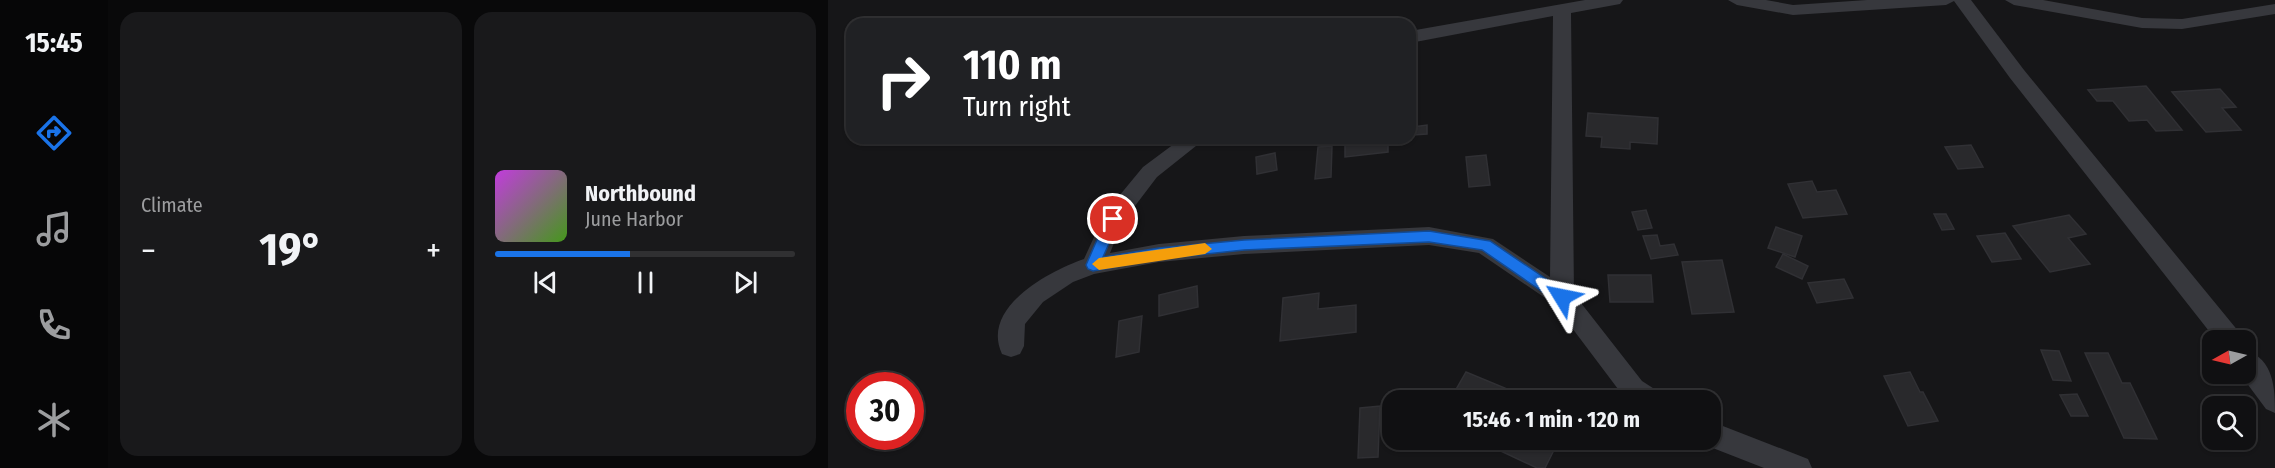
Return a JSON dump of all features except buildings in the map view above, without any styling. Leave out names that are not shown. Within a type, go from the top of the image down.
[{"type":"street","points":[[1416,36],[1614,0]]},
{"type":"street","points":[[1737,0],[1793,10],[1946,0]]},
{"type":"street","points":[[1962,0],[2031,92],[2222,330]]},
{"type":"street","points":[[2014,0],[2142,23],[2182,24],[2275,9]]},
{"type":"street","points":[[1562,11],[1562,297]]},
{"type":"street","points":[[1093,265],[1113,219],[1150,172],[1188,144]]},
{"type":"street","points":[[1011,346],[1013,321],[1035,295],[1065,275],[1093,265],[1159,253],[1244,245],[1429,236],[1485,245],[1562,297],[1635,390]]},
{"type":"street","points":[[2256,375],[2275,401]]},
{"type":"street","points":[[1721,438],[1798,468]]},
{"type":"slow traffic","points":[[1099,264],[1159,253],[1205,249]]},
{"type":"route","points":[[1113,219],[1093,265],[1159,253],[1244,245],[1429,236],[1485,245],[1562,297]]}]
